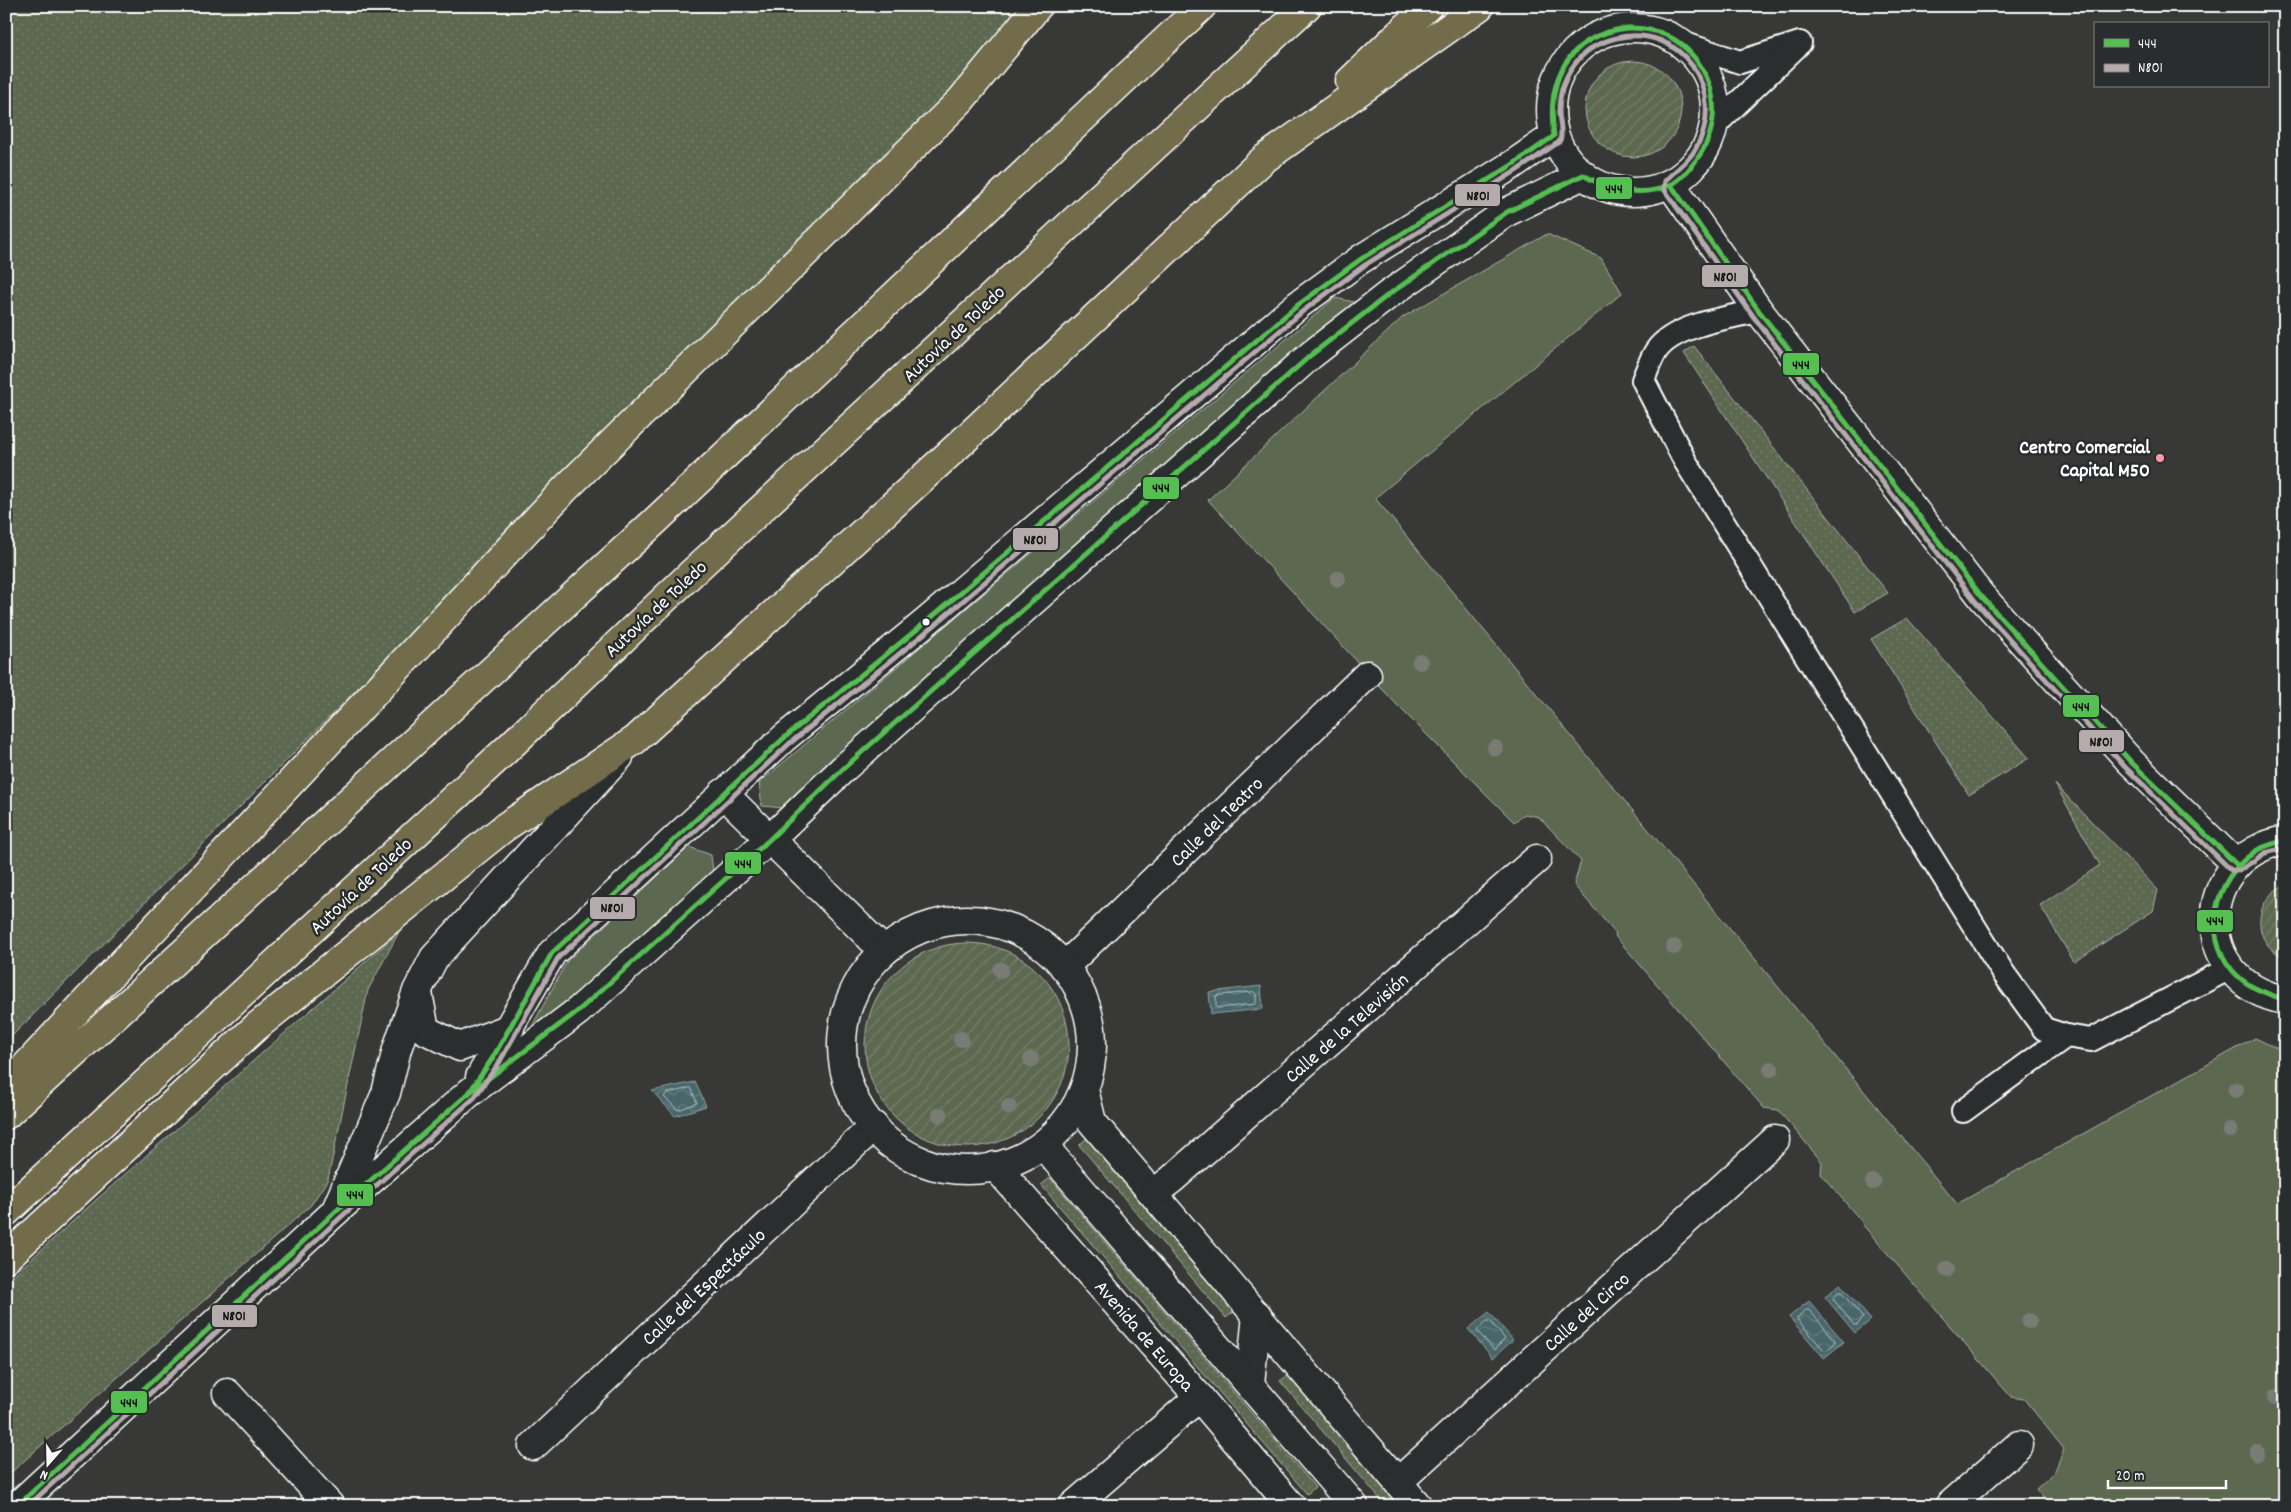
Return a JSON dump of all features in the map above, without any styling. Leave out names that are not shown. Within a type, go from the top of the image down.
[{"type":"highway","points":[[6,1087],[565,489],[961,100],[1038,6]]},
{"type":"highway","points":[[6,1115],[652,524],[1202,6]]},
{"type":"highway","name":"Autovía de Toledo","points":[[6,1212],[491,764],[701,564],[1307,6]]},
{"type":"highway","points":[[1286,142],[1428,6]]},
{"type":"highway","points":[[6,1258],[256,1027],[505,827],[635,740],[961,443],[1264,159],[1480,6]]},
{"type":"street","points":[[1632,27],[1649,29],[1682,43],[1705,70],[1714,96],[1714,126],[1705,150],[1695,164],[1672,185],[1640,191],[1624,191],[1594,182],[1570,163],[1554,136],[1550,116],[1552,93],[1563,66],[1580,46],[1600,34],[1632,27]]},
{"type":"street","points":[[469,1093],[492,1059],[552,953],[784,738],[926,622],[1298,305],[1361,258],[1512,165],[1554,136]]},
{"type":"street","points":[[17,1506],[335,1212],[469,1093],[578,1011],[770,839],[844,768],[1311,355],[1388,295],[1507,212],[1583,175]]},
{"type":"street","points":[[1672,185],[1759,311],[1982,597],[2131,762],[2236,864]]},
{"type":"street","name":"Calle del Teatro","points":[[1064,967],[1367,675]]},
{"type":"street","points":[[335,1212],[386,1093],[397,1049],[417,992],[434,958],[635,740]]},
{"type":"street","points":[[723,794],[884,951]]},
{"type":"street","points":[[2285,840],[2262,846],[2236,864],[2227,875],[2215,906],[2214,928],[2220,952],[2230,968],[2251,988],[2265,995],[2285,1000]]},
{"type":"street","name":"Calle de la Televisión","points":[[1154,1193],[1179,1174],[1537,860]]},
{"type":"street","points":[[974,920],[1017,930],[1052,953],[1064,967],[1081,993],[1090,1024],[1091,1060],[1084,1090],[1071,1114],[1058,1131],[1043,1145],[1005,1164],[986,1168],[950,1169],[930,1164],[902,1152],[879,1134],[854,1101],[845,1074],[841,1046],[847,1005],[856,984],[869,965],[884,951],[917,929],[951,921],[974,920]]},
{"type":"street","points":[[417,992],[425,1030],[460,1047],[510,1028]]},
{"type":"street","points":[[1084,1090],[1092,1122],[1418,1506]]},
{"type":"street","name":"Calle del Espectáculo","points":[[533,1446],[874,1126]]},
{"type":"street","name":"Calle del Circo","points":[[1398,1482],[1775,1140]]},
{"type":"street","points":[[1043,1145],[1250,1384],[1336,1495],[1354,1506]]},
{"type":"street","name":"Avenida de Europa","points":[[995,1166],[1199,1397],[1291,1506]]},
{"type":"street","points":[[1250,1384],[1257,1315]]},
{"type":"street","points":[[227,1392],[330,1506]]},
{"type":"street","points":[[1073,1506],[1199,1397]]},
{"type":"street","points":[[1949,1506],[2019,1445]]},
{"type":"lane","points":[[1682,43],[1740,62],[1800,43],[1714,126]]},
{"type":"lane","points":[[1759,311],[1713,321],[1678,332],[1656,350],[1643,380],[1685,461],[2004,974],[2044,1028],[2066,1036],[2091,1040],[2230,968]]},
{"type":"lane","points":[[1963,1111],[2066,1036]]},
{"type":"green space","points":[[6,6],[1009,6],[1022,22],[6,1042]]},
{"type":"green space","points":[[1633,61],[1651,65],[1667,75],[1677,91],[1681,109],[1677,127],[1667,143],[1651,153],[1633,157],[1615,153],[1599,143],[1589,127],[1585,109],[1589,91],[1599,75],[1615,65]]},
{"type":"green space","points":[[1547,234],[1601,258],[1622,293],[1375,498],[1957,1204],[2255,1038],[2285,1052],[2285,1506],[2050,1506],[2036,1489],[2054,1473],[2064,1449],[2024,1399],[2011,1397],[1862,1224],[1821,1174],[1822,1162],[1778,1110],[1764,1108],[1615,936],[1616,934],[1574,885],[1581,861],[1539,817],[1525,814],[1514,822],[1397,705],[1208,500],[1403,317]]},
{"type":"green space","points":[[1335,298],[1359,303],[1066,552],[783,808],[762,806],[759,783]]},
{"type":"green space","points":[[1694,346],[1888,593],[1855,612],[1684,353]]},
{"type":"green space","points":[[1907,618],[2029,758],[1969,795],[1871,639]]},
{"type":"green space","points":[[2055,784],[2158,890],[2153,911],[2074,962],[2040,905],[2100,865]]},
{"type":"green space","points":[[689,847],[711,855],[713,872],[523,1043],[567,961]]},
{"type":"green space","points":[[2285,885],[2285,957],[2274,951],[2266,942],[2261,932],[2260,921],[2262,910],[2267,900],[2274,891]]},
{"type":"green space","points":[[399,932],[368,990],[328,1179],[311,1205],[6,1477],[6,1282]]},
{"type":"green space","points":[[957,943],[977,943],[997,947],[1015,955],[1032,966],[1046,980],[1057,997],[1065,1015],[1069,1045],[1065,1075],[1057,1093],[1046,1110],[1032,1124],[1015,1135],[997,1143],[977,1147],[957,1147],[937,1143],[919,1135],[902,1124],[888,1110],[877,1093],[869,1075],[865,1055],[865,1035],[869,1015],[877,997],[888,980],[902,966],[919,955],[937,947]]},
{"type":"green space","points":[[1087,1138],[1235,1311],[1226,1318],[1079,1145]]},
{"type":"green space","points":[[1050,1178],[1315,1487],[1307,1494],[1041,1185]]},
{"type":"green space","points":[[1288,1375],[1400,1506],[1386,1506],[1280,1381]]},
{"type":"water","points":[[1261,986],[1263,1009],[1211,1014],[1209,992]]},
{"type":"water","points":[[695,1082],[706,1106],[675,1116],[652,1091]]},
{"type":"water","points":[[1840,1284],[1871,1320],[1855,1333],[1825,1297]]},
{"type":"water","points":[[1809,1301],[1844,1342],[1824,1358],[1789,1317]]},
{"type":"water","points":[[1489,1312],[1513,1340],[1493,1358],[1468,1329]]},
{"type":"transit line","name":"444","points":[[1627,28],[1656,31],[1680,43],[1694,57],[1703,70],[1709,84],[1713,99],[1713,113],[1707,142],[1700,155],[1681,178],[1673,184],[1659,189],[1637,192],[1604,185],[1583,175],[1507,212],[1388,295],[1311,355],[844,768],[770,839],[578,1011],[469,1093],[492,1059],[552,953],[784,738],[926,622],[1298,305],[1361,259],[1512,165],[1554,136],[1552,116],[1554,97],[1558,79],[1565,64],[1575,51],[1589,40],[1606,33],[1627,28]]},
{"type":"transit line","name":"N801","points":[[28,1506],[340,1218],[474,1098],[499,1063],[558,958],[789,744],[931,628],[1303,311],[1365,265],[1559,142],[1561,131],[1559,105],[1566,78],[1573,66],[1586,52],[1595,46],[1616,38],[1639,36],[1660,41],[1678,51],[1692,66],[1702,84],[1706,105],[1704,127],[1693,153],[1665,181],[1664,189],[1753,316],[1976,602],[2125,767],[2231,870],[2239,871],[2265,853],[2285,848]]},
{"type":"transit line","name":"444","points":[[1671,185],[1759,311],[1982,597],[2131,762],[2236,864]]},
{"type":"transit line","name":"444","points":[[2285,840],[2253,853],[2229,877],[2221,892],[2215,923],[2222,955],[2237,976],[2263,992],[2285,1000]]},
{"type":"transit line","name":"444","points":[[17,1506],[335,1212],[469,1093]]},
{"type":"place","name":"Centro Comercial Capital M50","points":[[2160,458]]}]
